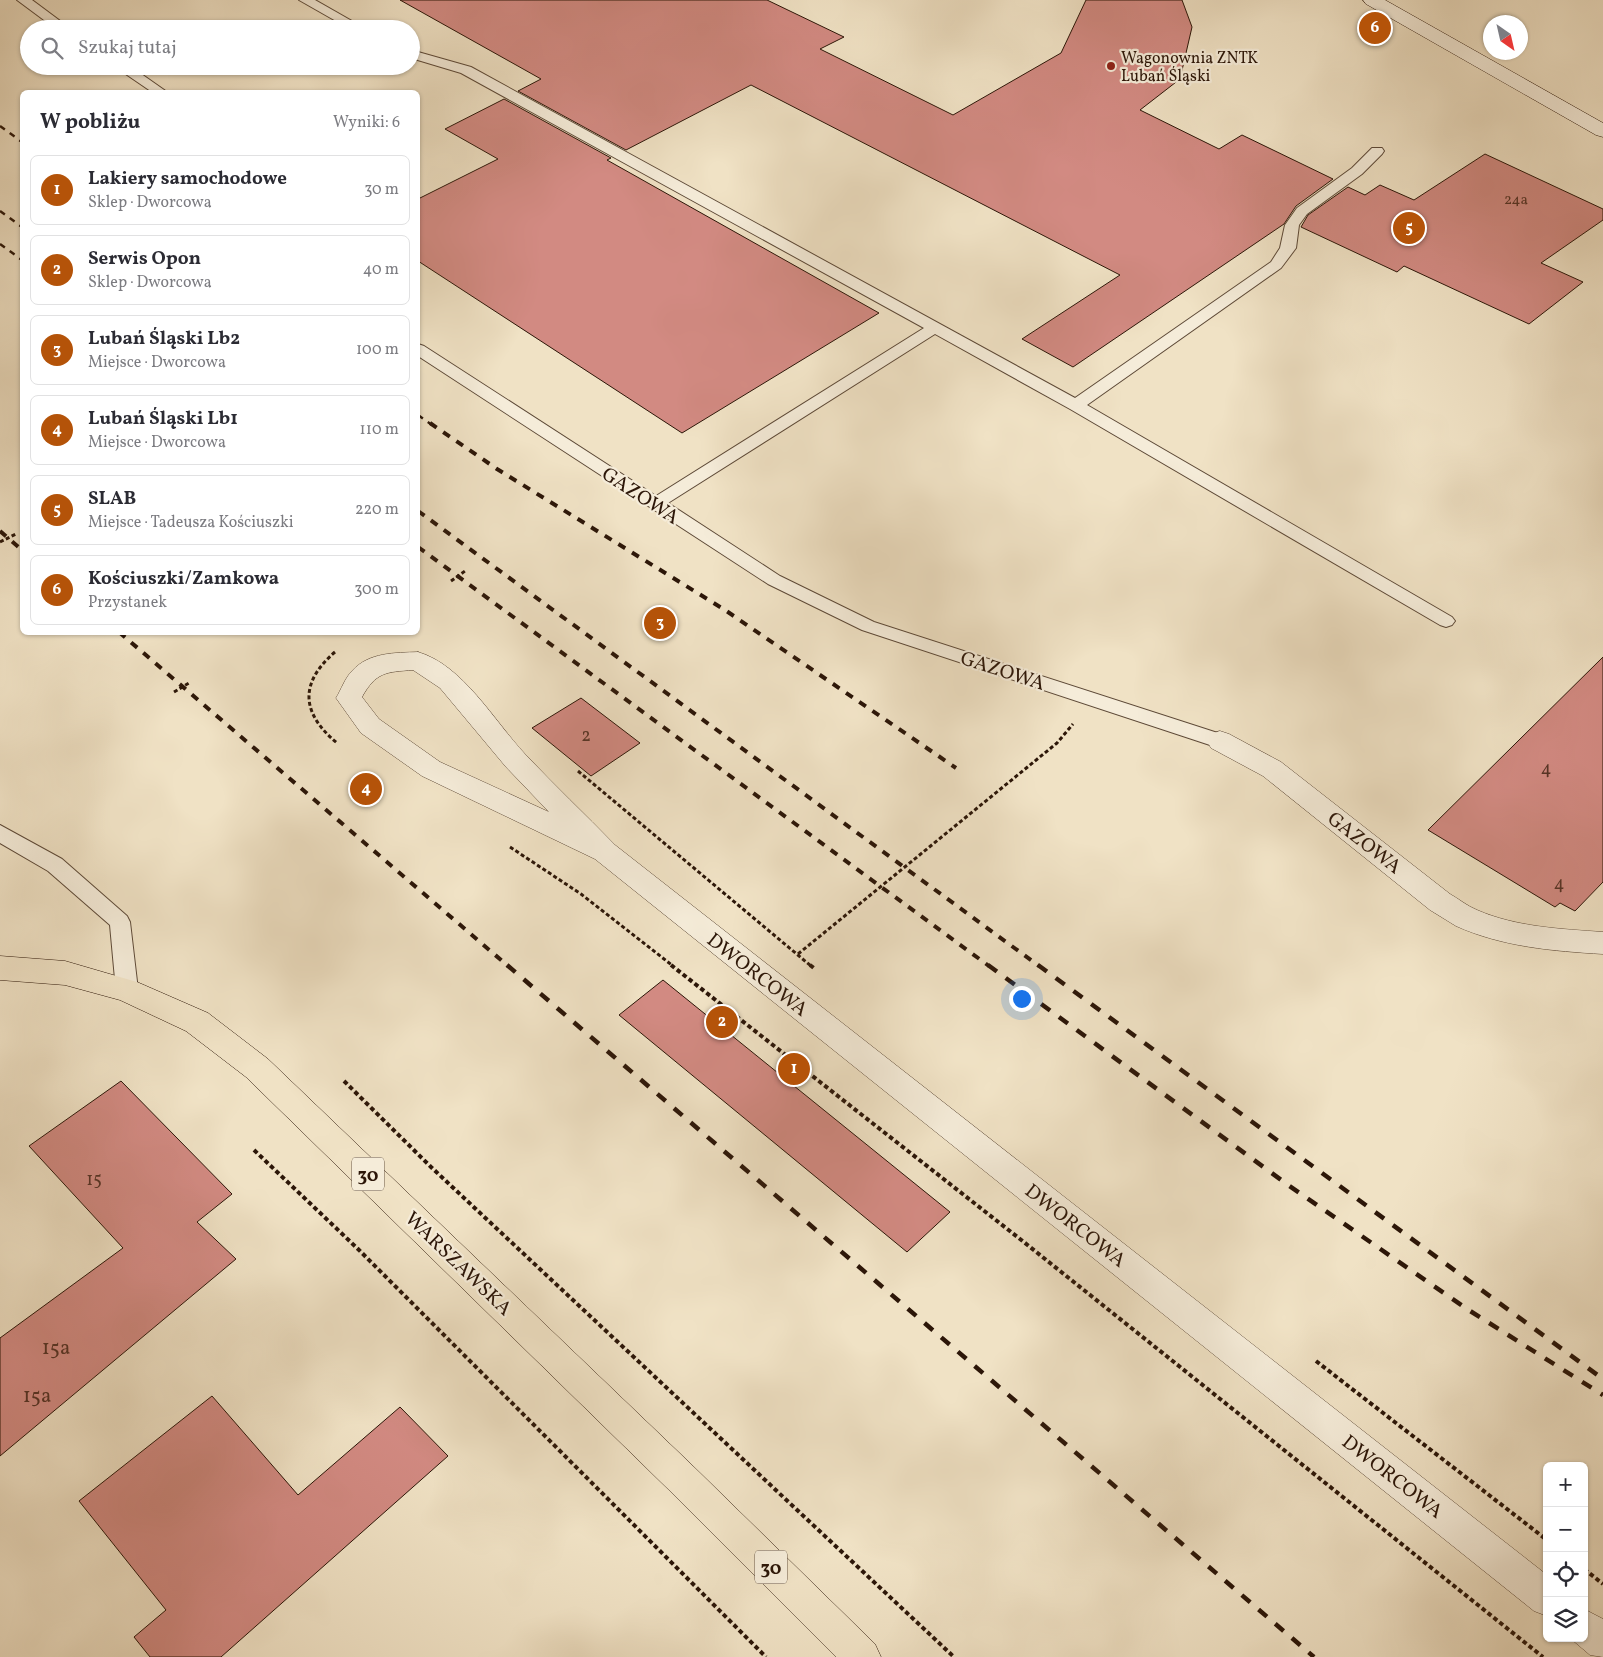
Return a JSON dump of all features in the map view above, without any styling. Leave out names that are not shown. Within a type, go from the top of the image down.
[{"type":"main road","name":"WARSZAWSKA","points":[[0,968],[65,973],[127,990],[197,1022],[257,1068],[681,1478],[862,1657]]},
{"type":"street","points":[[1372,0],[1600,127]]},
{"type":"street","name":"DWORCOWA","points":[[605,852],[537,818],[430,769],[370,726],[349,698],[360,677],[383,663],[418,661],[449,682],[516,760],[605,852],[1546,1597]]},
{"type":"street","name":"GAZOWA","points":[[1220,741],[1272,770],[1440,902],[1466,918],[1512,933],[1554,940],[1603,943]]},
{"type":"street","points":[[1588,1631],[1603,1642]]},
{"type":"lane","points":[[22,0],[52,20]]},
{"type":"lane","points":[[305,0],[343,20]]},
{"type":"lane","points":[[420,57],[466,70],[1076,405],[1446,621]]},
{"type":"lane","points":[[134,75],[157,90]]},
{"type":"lane","points":[[1076,405],[1276,264],[1288,248],[1292,224],[1302,210],[1356,172],[1377,151]]},
{"type":"lane","points":[[655,504],[934,328]]},
{"type":"lane","name":"GAZOWA","points":[[420,350],[774,580],[868,626],[1220,741]]},
{"type":"lane","points":[[0,833],[55,865],[120,922],[127,990]]},
{"type":"path","points":[[0,542],[16,534]]},
{"type":"path","points":[[451,581],[465,571]]},
{"type":"path","points":[[174,692],[189,682]]},
{"type":"path","points":[[798,954],[1058,742],[1095,700]]},
{"type":"path","points":[[344,1081],[438,1174],[954,1657]]},
{"type":"path","points":[[254,1150],[365,1256],[766,1657]]},
{"type":"path","points":[[1588,1572],[1603,1584]]},
{"type":"building","points":[[400,0],[767,0],[844,37],[820,49],[953,115],[1061,53],[1086,0],[1182,0],[1192,27],[1180,79],[1140,110],[1219,149],[1242,135],[1333,179],[1296,206],[1284,224],[1073,367],[1022,339],[1120,275],[751,85],[626,150],[518,91],[541,79]]},
{"type":"building","points":[[504,99],[611,158],[607,160],[879,313],[682,433],[420,262],[420,198],[498,159],[445,129]]},
{"type":"building","points":[[1485,154],[1603,209],[1603,220],[1541,263],[1583,282],[1529,324],[1404,266],[1397,272],[1301,227],[1308,215],[1348,187],[1365,195],[1380,185],[1414,200]]},
{"type":"building","points":[[1603,657],[1603,882],[1575,911],[1560,903],[1555,907],[1428,830]]},
{"type":"building","points":[[581,698],[640,743],[591,776],[532,728]]},
{"type":"building","points":[[663,980],[950,1212],[907,1252],[619,1015]]},
{"type":"building","points":[[121,1081],[232,1194],[197,1222],[236,1259],[0,1456],[0,1338],[123,1248],[29,1146]]},
{"type":"building","points":[[212,1396],[298,1495],[400,1407],[448,1456],[221,1657],[150,1657],[134,1637],[166,1610],[79,1501]]},
{"type":"railway","points":[[0,126],[20,141]]},
{"type":"railway","points":[[0,211],[20,226]]},
{"type":"railway","points":[[0,244],[20,259]]},
{"type":"railway","points":[[420,416],[432,425]]},
{"type":"railway","points":[[430,423],[497,469],[725,610],[956,768]]},
{"type":"railway","points":[[420,512],[1039,966]]},
{"type":"railway","points":[[0,531],[20,548]]},
{"type":"railway","points":[[420,548],[989,966]]},
{"type":"railway","points":[[122,635],[508,966]]},
{"type":"railway","points":[[507,965],[1314,1657]]},
{"type":"railway","points":[[988,965],[1288,1185],[1467,1309],[1603,1395]]},
{"type":"railway","points":[[1038,965],[1603,1379]]},
{"type":"place","name":"Kościuszki/Zamkowa","points":[[1375,28]]},
{"type":"place","name":"Wagonownia ZNTK Lubań Śląski","points":[[1111,66]]},
{"type":"place","name":"SLAB","points":[[1409,228]]},
{"type":"place","name":"Lubań Śląski Lb2","points":[[660,623]]},
{"type":"place","name":"Lubań Śląski Lb1","points":[[366,789]]},
{"type":"place","name":"Serwis Opon","points":[[722,1022]]},
{"type":"place","name":"Lakiery samochodowe","points":[[794,1069]]}]
